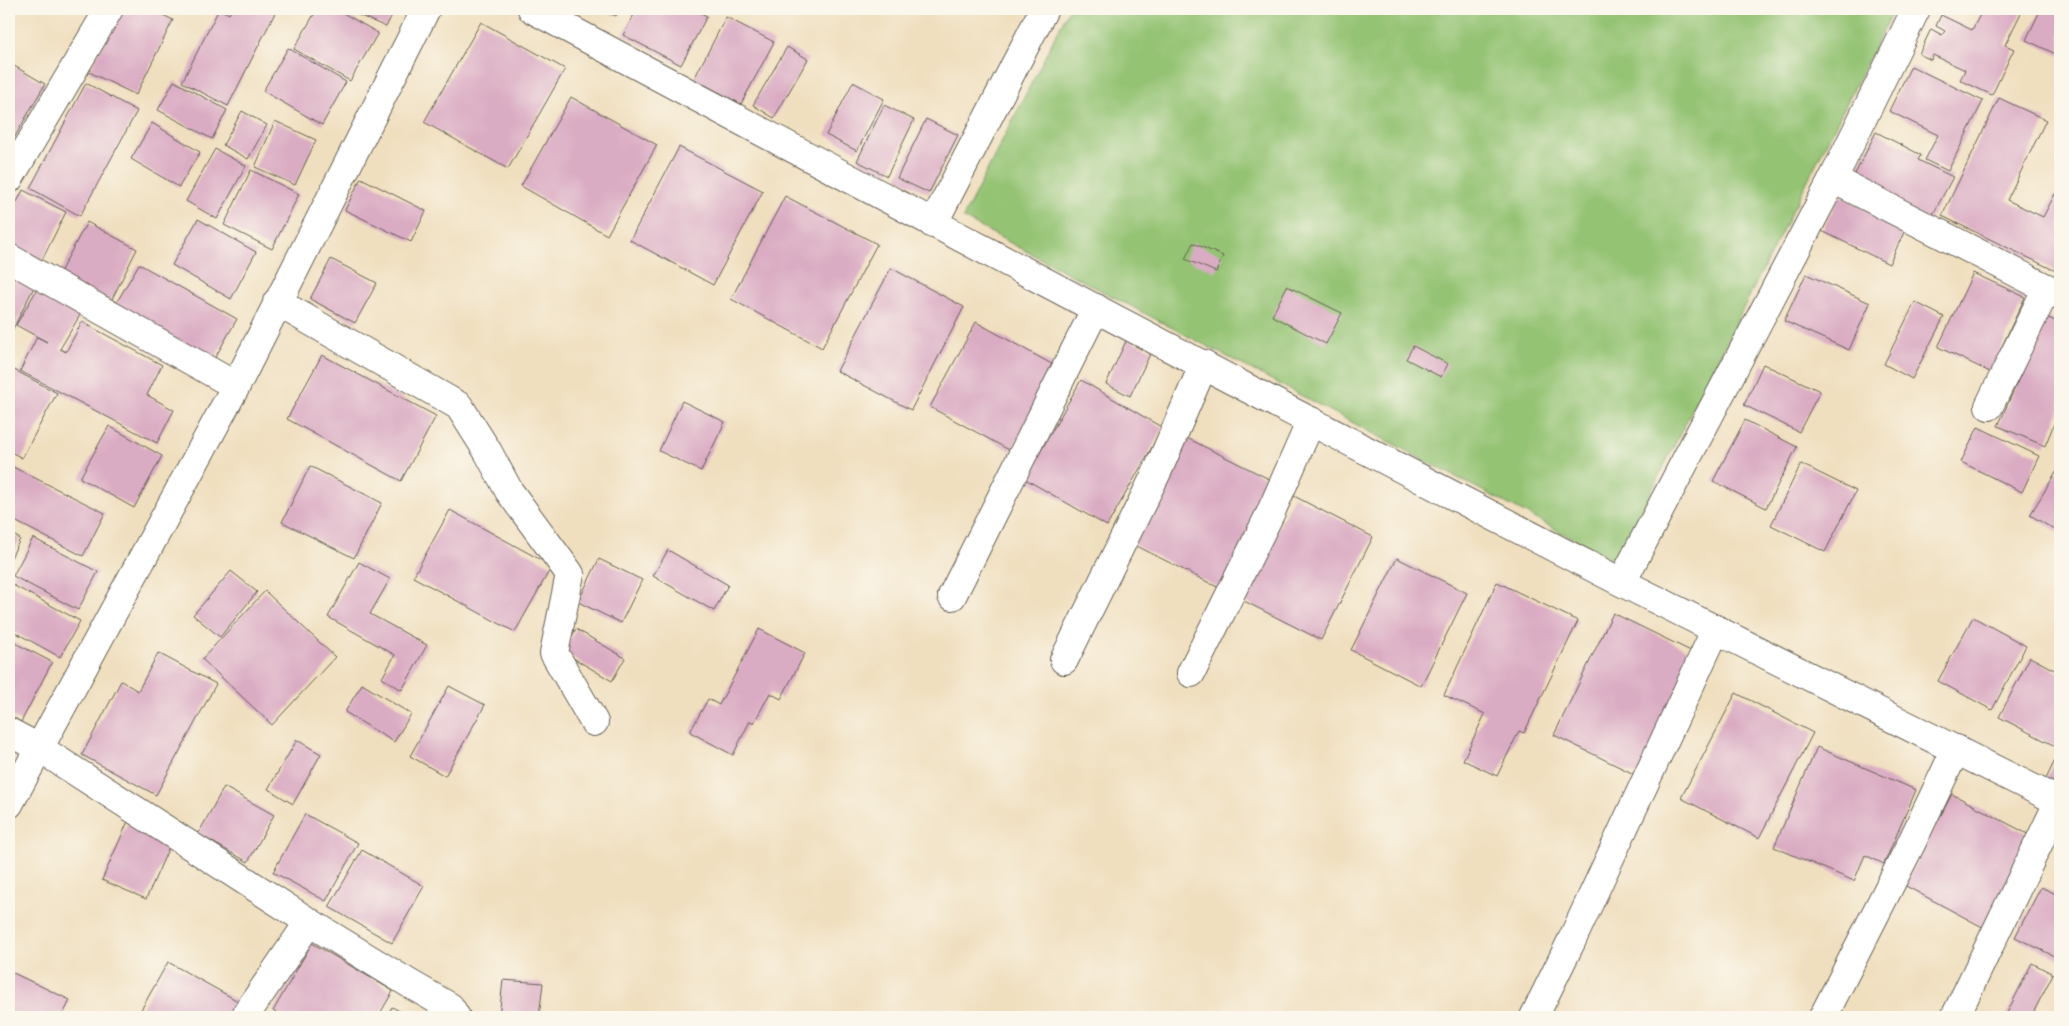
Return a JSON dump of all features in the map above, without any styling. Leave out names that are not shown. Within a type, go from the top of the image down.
[{"type":"street","points":[[9,179],[109,9]]},
{"type":"street","points":[[9,804],[236,386],[426,9]]},
{"type":"street","points":[[532,9],[933,224],[1622,582],[2060,802],[1955,1017]]},
{"type":"street","points":[[933,224],[1044,9]]},
{"type":"street","points":[[1622,582],[1833,179],[1916,9]]},
{"type":"street","points":[[1833,179],[2053,292],[1989,406]]},
{"type":"street","points":[[9,258],[236,386]]},
{"type":"street","points":[[278,302],[458,406],[488,452],[509,491],[570,574],[554,653],[594,722]]},
{"type":"street","points":[[952,596],[1096,308]]},
{"type":"street","points":[[1064,660],[1158,470],[1204,364]]},
{"type":"street","points":[[1191,673],[1270,514],[1312,421]]},
{"type":"street","points":[[1534,1017],[1571,942],[1716,629]]},
{"type":"street","points":[[9,732],[40,748],[309,922],[450,1007],[456,1017]]},
{"type":"street","points":[[1823,1017],[1910,846],[1956,749]]},
{"type":"street","points":[[246,1013],[309,922]]},
{"type":"green space","points":[[1069,9],[1894,9],[1616,561],[963,218]]},
{"type":"building","points":[[120,9],[151,9],[173,20],[136,95],[89,72]]},
{"type":"building","points":[[176,9],[191,9],[189,14]]},
{"type":"building","points":[[219,9],[229,14],[232,9],[277,9],[228,106],[182,82]]},
{"type":"building","points":[[317,9],[336,9],[378,33],[350,81],[294,49]]},
{"type":"building","points":[[345,9],[395,9],[386,27]]},
{"type":"building","points":[[600,9],[620,9],[616,16]]},
{"type":"building","points":[[637,9],[693,9],[707,16],[681,65],[623,35]]},
{"type":"building","points":[[1983,9],[2023,9],[2005,45],[2014,49],[1992,95],[1960,80],[1965,70],[1933,55],[1931,60],[1919,54],[1931,29],[1942,35],[1945,31],[1936,26],[1941,15],[1972,30]]},
{"type":"building","points":[[2041,9],[2060,9],[2060,56],[2026,40]]},
{"type":"building","points":[[726,17],[774,42],[741,104],[694,79]]},
{"type":"building","points":[[481,22],[565,69],[508,169],[424,122]]},
{"type":"building","points":[[787,47],[808,59],[774,118],[753,105]]},
{"type":"building","points":[[288,48],[346,82],[322,125],[263,91]]},
{"type":"building","points":[[9,63],[45,84],[9,147]]},
{"type":"building","points":[[1911,66],[1983,101],[1948,171],[1925,160],[1938,135],[1889,111]]},
{"type":"building","points":[[174,81],[227,110],[212,139],[158,110]]},
{"type":"building","points":[[853,82],[884,99],[857,151],[826,135]]},
{"type":"building","points":[[86,83],[137,111],[80,216],[30,188]]},
{"type":"building","points":[[571,97],[657,145],[607,235],[521,186]]},
{"type":"building","points":[[1999,98],[2046,120],[2007,200],[2043,217],[2055,194],[2060,197],[2060,273],[1942,216]]},
{"type":"building","points":[[884,105],[914,120],[887,176],[857,161]]},
{"type":"building","points":[[242,111],[267,125],[248,159],[223,145]]},
{"type":"building","points":[[926,119],[958,135],[929,193],[897,178]]},
{"type":"building","points":[[275,121],[316,140],[295,185],[255,167]]},
{"type":"building","points":[[152,123],[200,152],[179,187],[131,159]]},
{"type":"building","points":[[1876,132],[1921,155],[1918,160],[1953,177],[1929,222],[1851,182]]},
{"type":"building","points":[[679,147],[763,191],[713,285],[630,240]]},
{"type":"building","points":[[215,149],[246,166],[217,219],[186,201]]},
{"type":"building","points":[[251,170],[299,194],[272,249],[224,225]]},
{"type":"building","points":[[361,178],[426,211],[411,242],[345,210]]},
{"type":"building","points":[[23,190],[66,212],[41,262],[9,246],[9,218]]},
{"type":"building","points":[[1840,195],[1906,228],[1889,264],[1822,231]]},
{"type":"building","points":[[785,196],[877,244],[822,348],[731,299]]},
{"type":"building","points":[[198,219],[256,252],[231,299],[172,265]]},
{"type":"building","points":[[87,222],[137,249],[110,303],[58,276]]},
{"type":"building","points":[[1193,243],[1223,256],[1216,272],[1185,259]]},
{"type":"building","points":[[331,259],[377,283],[355,323],[310,299]]},
{"type":"building","points":[[139,264],[237,319],[212,363],[114,307]]},
{"type":"building","points":[[891,268],[964,307],[911,410],[837,371]]},
{"type":"building","points":[[1973,273],[2025,297],[1990,372],[1938,347]]},
{"type":"building","points":[[9,274],[34,287],[9,337]]},
{"type":"building","points":[[1806,274],[1870,303],[1849,350],[1784,321]]},
{"type":"building","points":[[39,286],[83,310],[60,349],[66,352],[82,322],[162,365],[147,395],[174,410],[157,443],[20,371],[37,337],[47,342],[16,325]]},
{"type":"building","points":[[1287,286],[1342,313],[1326,344],[1272,316]]},
{"type":"building","points":[[1915,302],[1944,317],[1912,379],[1884,364]]},
{"type":"building","points":[[2046,317],[2060,323],[2060,409],[2045,446],[1998,426]]},
{"type":"building","points":[[976,322],[1057,367],[1011,451],[930,407]]},
{"type":"building","points":[[1127,339],[1152,350],[1130,396],[1106,384]]},
{"type":"building","points":[[1413,346],[1448,364],[1441,377],[1406,359]]},
{"type":"building","points":[[322,355],[436,416],[401,481],[287,419]]},
{"type":"building","points":[[1763,364],[1820,391],[1799,432],[1744,405]]},
{"type":"building","points":[[9,367],[57,393],[22,458],[9,451]]},
{"type":"building","points":[[1081,380],[1163,428],[1107,526],[1025,479]]},
{"type":"building","points":[[682,401],[725,422],[701,471],[659,451]]},
{"type":"building","points":[[1745,420],[1797,447],[1766,508],[1713,481]]},
{"type":"building","points":[[109,426],[162,456],[134,508],[80,478]]},
{"type":"building","points":[[1978,427],[2039,456],[2022,492],[1961,462]]},
{"type":"building","points":[[1187,438],[1277,483],[1223,590],[1133,544]]},
{"type":"building","points":[[1801,464],[1856,491],[1825,552],[1771,525]]},
{"type":"building","points":[[9,465],[105,513],[83,556],[9,518]]},
{"type":"building","points":[[310,466],[382,503],[354,558],[282,522]]},
{"type":"building","points":[[2057,471],[2060,473],[2060,533],[2030,515]]},
{"type":"building","points":[[1294,496],[1373,537],[1321,640],[1242,600]]},
{"type":"building","points":[[450,510],[552,566],[515,632],[413,577]]},
{"type":"building","points":[[9,532],[20,539],[9,562]]},
{"type":"building","points":[[33,538],[98,572],[78,610],[13,576]]},
{"type":"building","points":[[668,550],[728,585],[714,611],[653,576]]},
{"type":"building","points":[[1397,558],[1467,593],[1421,686],[1351,650]]},
{"type":"building","points":[[599,559],[642,580],[621,623],[578,602]]},
{"type":"building","points":[[359,562],[390,579],[370,614],[427,645],[402,690],[382,678],[395,655],[328,617]]},
{"type":"building","points":[[231,571],[257,592],[220,637],[193,615]]},
{"type":"building","points":[[1497,582],[1578,621],[1524,733],[1519,731],[1497,776],[1463,760],[1485,714],[1444,695]]},
{"type":"building","points":[[9,583],[80,621],[60,657],[9,629]]},
{"type":"building","points":[[265,591],[335,657],[272,725],[202,659]]},
{"type":"building","points":[[1613,613],[1699,655],[1640,777],[1554,735]]},
{"type":"building","points":[[1973,617],[2026,646],[1992,710],[1938,681]]},
{"type":"building","points":[[576,629],[625,658],[612,681],[563,652]]},
{"type":"building","points":[[759,629],[805,653],[781,699],[770,693],[754,723],[750,721],[733,755],[690,732],[708,699],[719,705]]},
{"type":"building","points":[[9,640],[52,662],[21,722],[9,715]]},
{"type":"building","points":[[158,653],[216,684],[156,795],[82,755],[121,681],[138,691]]},
{"type":"building","points":[[2030,657],[2060,673],[2060,736],[2055,746],[1999,717]]},
{"type":"building","points":[[362,684],[411,714],[394,742],[345,712]]},
{"type":"building","points":[[449,686],[485,705],[445,776],[410,756]]},
{"type":"building","points":[[1736,693],[1813,733],[1759,838],[1681,798]]},
{"type":"building","points":[[297,740],[321,754],[293,804],[268,789]]},
{"type":"building","points":[[1817,747],[1916,790],[1884,864],[1865,855],[1854,881],[1774,847]]},
{"type":"building","points":[[2060,750],[2060,785],[2046,779]]},
{"type":"building","points":[[224,787],[274,815],[248,862],[198,834]]},
{"type":"building","points":[[1952,794],[2037,839],[1988,930],[1904,885]]},
{"type":"building","points":[[305,814],[358,843],[326,901],[273,872]]},
{"type":"building","points":[[129,819],[173,838],[146,899],[102,880]]},
{"type":"building","points":[[362,850],[424,886],[392,943],[329,907]]},
{"type":"building","points":[[2041,887],[2060,896],[2060,959],[2015,937]]},
{"type":"building","points":[[312,943],[393,991],[378,1017],[284,1017],[273,1011]]},
{"type":"building","points":[[168,962],[245,1005],[238,1017],[137,1017]]},
{"type":"building","points":[[2032,963],[2053,974],[2031,1017],[2005,1017]]},
{"type":"building","points":[[9,971],[70,1000],[62,1017],[13,1017],[9,1015]]},
{"type":"building","points":[[503,980],[543,983],[539,1017],[499,1017]]},
{"type":"building","points":[[392,1007],[411,1017],[387,1017]]}]
